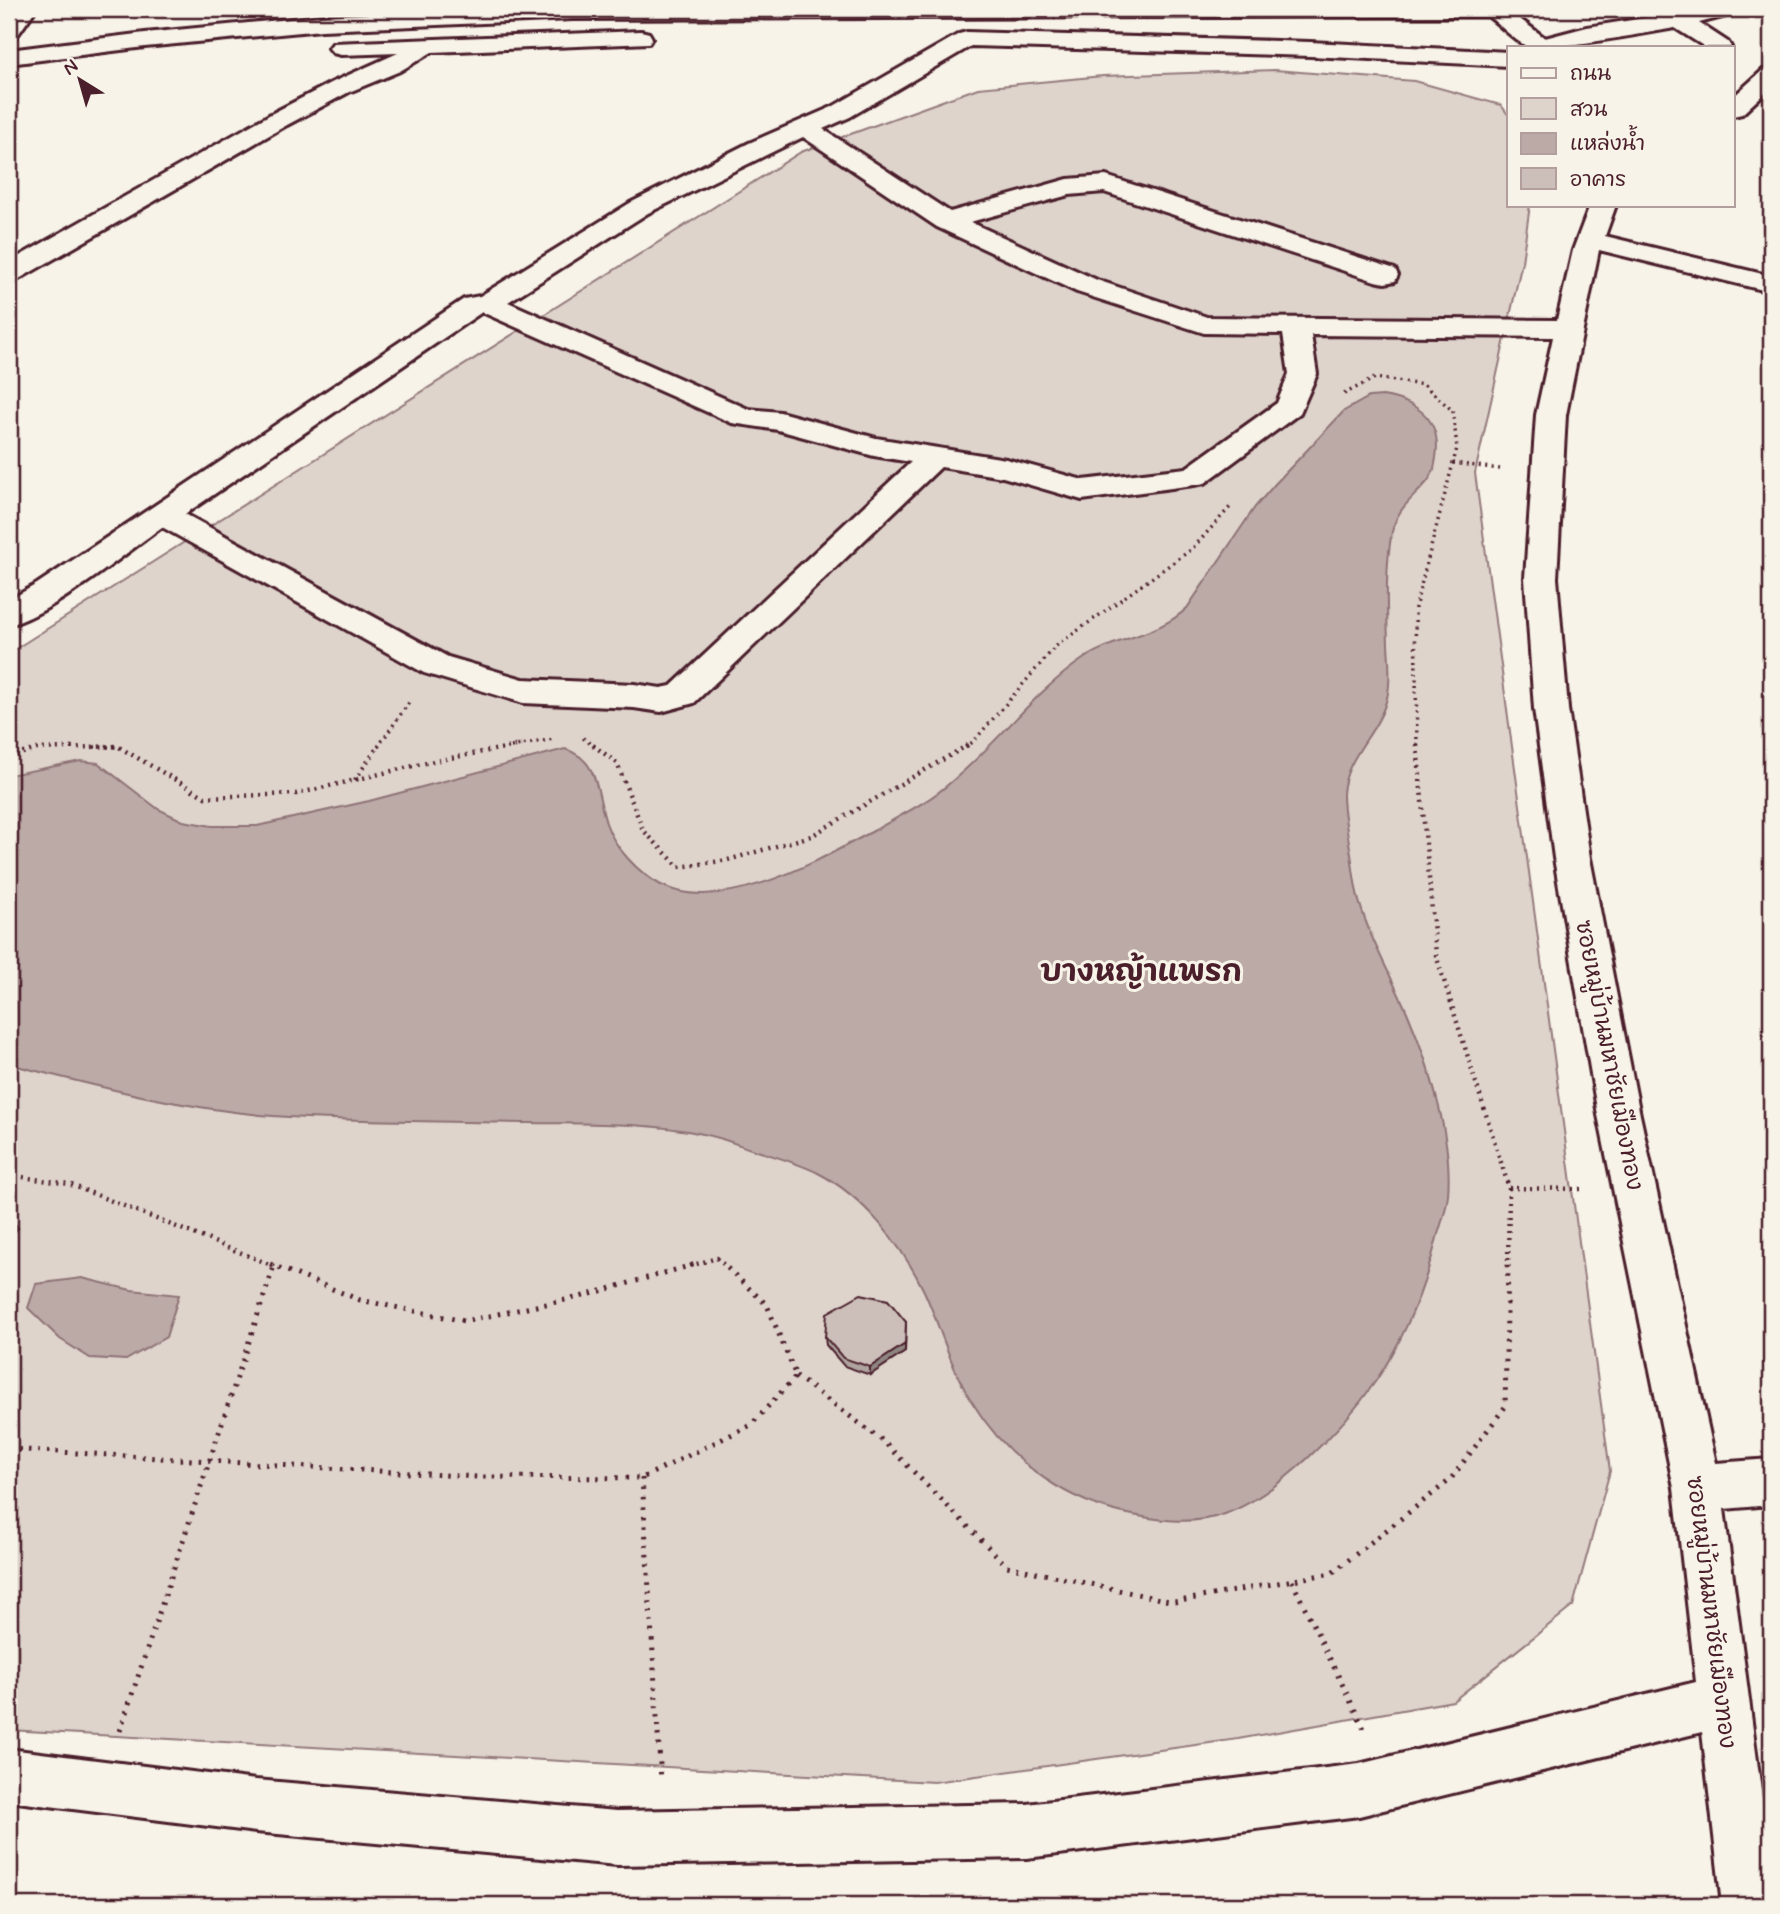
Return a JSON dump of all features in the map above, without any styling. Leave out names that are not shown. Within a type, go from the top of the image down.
[{"type":"street","points":[[9,31],[25,9]]},
{"type":"street","points":[[1493,9],[1541,46]]},
{"type":"street","points":[[9,57],[309,24],[573,10],[1537,9]]},
{"type":"street","points":[[1544,46],[1559,40],[1726,9]]},
{"type":"street","points":[[564,40],[566,25],[573,10]]},
{"type":"street","points":[[1678,20],[1718,46]]},
{"type":"street","points":[[314,49],[659,37]]},
{"type":"street","points":[[928,38],[1297,49],[1507,60]]},
{"type":"street","points":[[9,614],[48,592],[154,518],[163,515],[474,305],[488,303],[639,208],[882,90],[967,39]]},
{"type":"street","points":[[9,273],[200,163],[341,87],[392,66],[429,44]]},
{"type":"street","points":[[199,57],[238,54]]},
{"type":"street","points":[[1734,107],[1756,63]]},
{"type":"street","points":[[806,128],[946,221],[1087,286],[1204,325],[1570,329]]},
{"type":"street","points":[[946,221],[1068,187],[1106,184],[1385,275]]},
{"type":"street","points":[[1597,223],[1771,284]]},
{"type":"street","name":"ซอยหมู่บ้านมหาชัยเมืองทอง","points":[[1597,223],[1551,415],[1541,578],[1551,709],[1572,858],[1635,1189],[1698,1488],[1749,1905]]},
{"type":"street","points":[[488,303],[742,417],[779,421],[874,447],[1006,468],[1082,490],[1194,476],[1290,407],[1303,374],[1296,326]]},
{"type":"street","points":[[163,515],[436,665],[523,691],[634,696],[662,700],[682,695],[934,457]]},
{"type":"street","points":[[1698,1488],[1771,1482]]},
{"type":"street","points":[[9,1775],[256,1806],[617,1838],[1027,1831],[1359,1790],[1724,1701]]},
{"type":"path","points":[[9,1175],[69,1184],[360,1300],[464,1321],[580,1297],[717,1258],[767,1305],[796,1376],[883,1441],[1007,1566],[1174,1602],[1332,1573],[1450,1480],[1505,1408],[1508,1188],[1436,955],[1416,736],[1415,608],[1457,448],[1453,411],[1424,385],[1375,378],[1338,397]]},
{"type":"path","points":[[581,736],[617,763],[643,830],[679,867],[728,860],[811,836],[973,742],[1056,646],[1192,549],[1234,503]]},
{"type":"path","points":[[354,780],[436,665]]},
{"type":"path","points":[[9,757],[37,749],[117,747],[205,797],[296,794],[459,756],[557,738]]},
{"type":"path","points":[[1508,1188],[1635,1189]]},
{"type":"path","points":[[102,1787],[274,1266]]},
{"type":"path","points":[[9,1449],[478,1477],[642,1478],[751,1425],[796,1376]]},
{"type":"path","points":[[642,1478],[664,1837]]},
{"type":"path","points":[[1292,1580],[1390,1782]]},
{"type":"green space","points":[[1275,70],[1414,81],[1501,105],[1507,113],[1507,206],[1530,206],[1522,262],[1475,473],[1610,1471],[1573,1606],[1453,1701],[1238,1739],[934,1782],[9,1730],[9,653],[801,152],[978,88],[1103,76]]},
{"type":"water","points":[[1383,396],[1407,403],[1425,415],[1435,433],[1436,458],[1431,476],[1404,506],[1393,527],[1387,577],[1387,698],[1383,711],[1345,780],[1344,807],[1359,901],[1415,1032],[1438,1102],[1447,1150],[1447,1200],[1427,1273],[1413,1311],[1375,1382],[1346,1419],[1308,1458],[1288,1476],[1245,1505],[1225,1514],[1199,1520],[1145,1517],[1119,1512],[1075,1496],[1035,1472],[1000,1440],[972,1402],[958,1375],[924,1291],[904,1256],[880,1223],[835,1183],[795,1163],[709,1135],[660,1127],[337,1119],[239,1113],[140,1096],[9,1064],[9,775],[81,761],[98,763],[158,809],[183,821],[212,826],[257,826],[369,801],[565,749],[576,754],[591,769],[610,832],[621,850],[644,874],[661,885],[686,893],[713,894],[742,889],[771,880],[828,855],[924,802],[968,767],[1065,672],[1096,652],[1150,631],[1176,617],[1187,608],[1255,507],[1275,484],[1344,411],[1369,397]]},
{"type":"water","points":[[82,1278],[131,1290],[179,1295],[166,1337],[126,1360],[90,1358],[60,1339],[28,1308],[36,1284]]},
{"type":"building","points":[[861,1294],[888,1300],[906,1322],[905,1344],[870,1367],[843,1358],[825,1337],[827,1313]]},
{"type":"district","name":"บางหญ้าแพรก","points":[[1141,971]]}]
